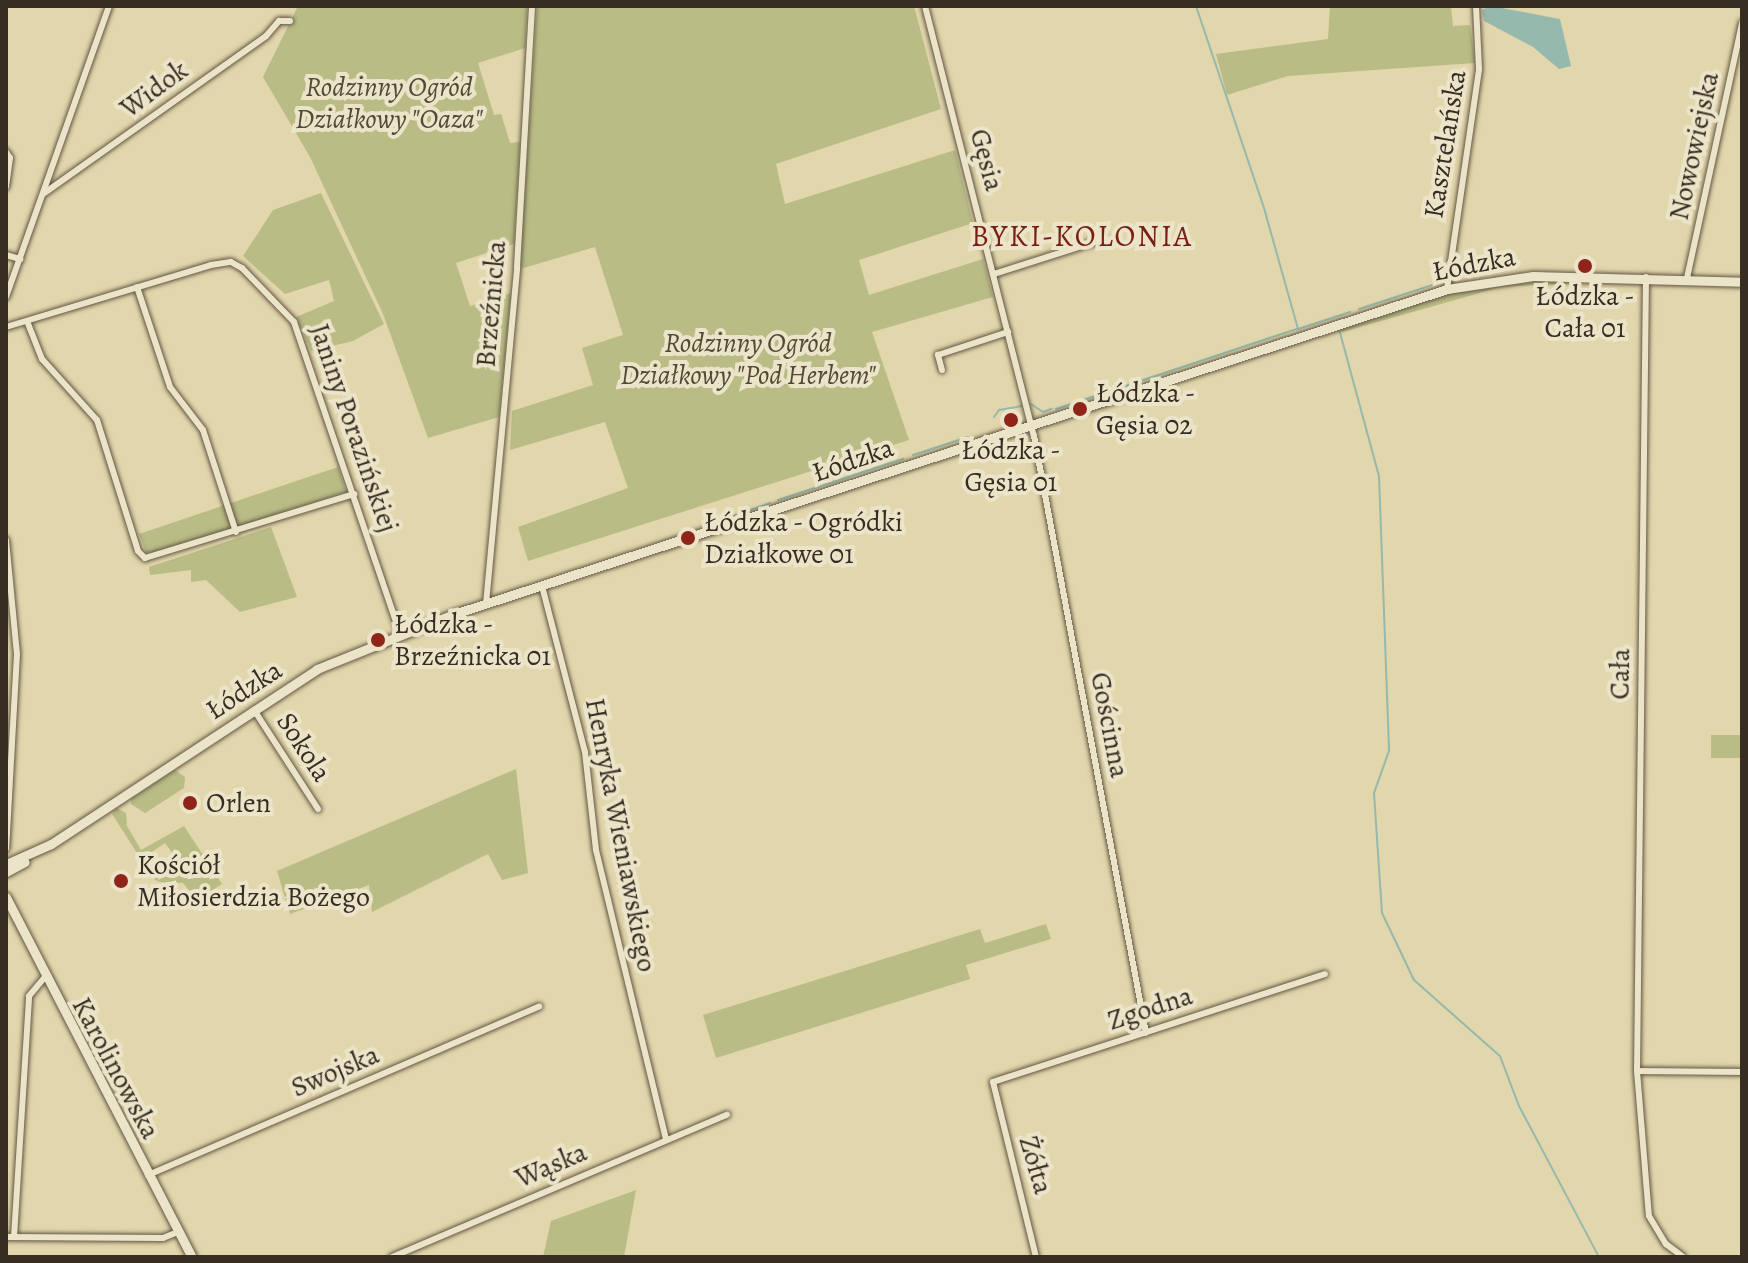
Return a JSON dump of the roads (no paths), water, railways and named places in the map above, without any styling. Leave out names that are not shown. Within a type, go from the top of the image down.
[{"type":"main road","name":"Łódzka","points":[[6,870],[51,844],[331,661],[400,633],[1030,422],[1447,289],[1533,276],[1742,280]]},
{"type":"main road","name":"Karolinowska","points":[[6,897],[44,978],[192,1257]]},
{"type":"street","points":[[6,297],[109,6]]},
{"type":"street","name":"Brzeźnicka","points":[[486,604],[517,267],[532,6]]},
{"type":"street","name":"Gęsia","points":[[925,6],[1030,422]]},
{"type":"street","name":"Kasztelańska","points":[[1447,289],[1479,69],[1476,6]]},
{"type":"street","name":"Widok","points":[[43,194],[266,36],[279,21],[290,21]]},
{"type":"street","name":"Nowowiejska","points":[[1687,278],[1742,23]]},
{"type":"street","points":[[1732,73],[1742,73]]},
{"type":"street","points":[[6,152],[10,156],[6,187]]},
{"type":"street","points":[[994,274],[1104,239]]},
{"type":"street","points":[[6,255],[20,259]]},
{"type":"street","name":"Janiny Porazińskiej","points":[[137,287],[231,262],[278,300],[294,322],[400,633]]},
{"type":"street","name":"Cała","points":[[1646,277],[1637,1071],[1649,1216],[1666,1244],[1683,1257]]},
{"type":"street","points":[[6,327],[137,287],[170,387],[203,430],[236,532]]},
{"type":"street","points":[[27,321],[42,359],[97,420],[140,554],[154,559],[354,494]]},
{"type":"street","points":[[942,370],[938,355],[1008,332]]},
{"type":"street","name":"Gościnna","points":[[1030,422],[1146,1033]]},
{"type":"street","points":[[6,540],[17,654],[6,849]]},
{"type":"street","name":"Henryka Wieniawskiego","points":[[542,586],[585,752],[596,850],[666,1140]]},
{"type":"street","name":"Sokola","points":[[254,710],[318,809]]},
{"type":"street","name":"Zgodna","points":[[989,1085],[1325,974]]},
{"type":"street","points":[[44,978],[33,985],[29,996],[10,1237],[165,1238],[178,1232]]},
{"type":"street","name":"Swojska","points":[[148,1175],[539,1007]]},
{"type":"street","points":[[1637,1071],[1742,1072]]},
{"type":"street","name":"Żółta","points":[[989,1085],[1036,1257]]},
{"type":"street","name":"Wąska","points":[[392,1257],[727,1115]]},
{"type":"water","points":[[1491,6],[1560,19],[1571,66],[1559,69],[1533,47],[1484,21],[1482,10]]},
{"type":"waterway","points":[[1196,6],[1264,208],[1298,329],[1350,312]]},
{"type":"waterway","points":[[1359,309],[1438,283]]},
{"type":"waterway","points":[[1056,409],[1297,329]]},
{"type":"waterway","points":[[1339,329],[1379,476],[1389,751],[1374,793],[1382,913],[1414,980],[1500,1056],[1519,1106],[1599,1257]]},
{"type":"waterway","points":[[1031,404],[1043,412],[1051,409]]},
{"type":"waterway","points":[[994,417],[999,410],[1022,406]]},
{"type":"waterway","points":[[913,455],[968,437]]},
{"type":"waterway","points":[[778,500],[903,459]]},
{"type":"waterway","points":[[722,520],[770,503]]},
{"type":"place","name":"Łódzka - Cała 01","points":[[1585,266]]},
{"type":"place","name":"Łódzka - Gęsia 02","points":[[1080,409]]},
{"type":"place","name":"Łódzka - Gęsia 01","points":[[1011,420]]},
{"type":"place","name":"Łódzka - Ogródki Działkowe 01","points":[[688,538]]},
{"type":"place","name":"Łódzka - Brzeźnicka 01","points":[[378,640]]},
{"type":"place","name":"Orlen","points":[[190,803]]},
{"type":"place","name":"Kościół Miłosierdzia Bożego","points":[[121,881]]},
{"type":"district","name":"BYKI-KOLONIA","points":[[1082,236]]},
{"type":"park label","name":"Rodzinny Ogród Działkowy \"Oaza\"","points":[[389,103]]},
{"type":"park label","name":"Rodzinny Ogród Działkowy \"Pod Herbem\"","points":[[748,359]]}]
